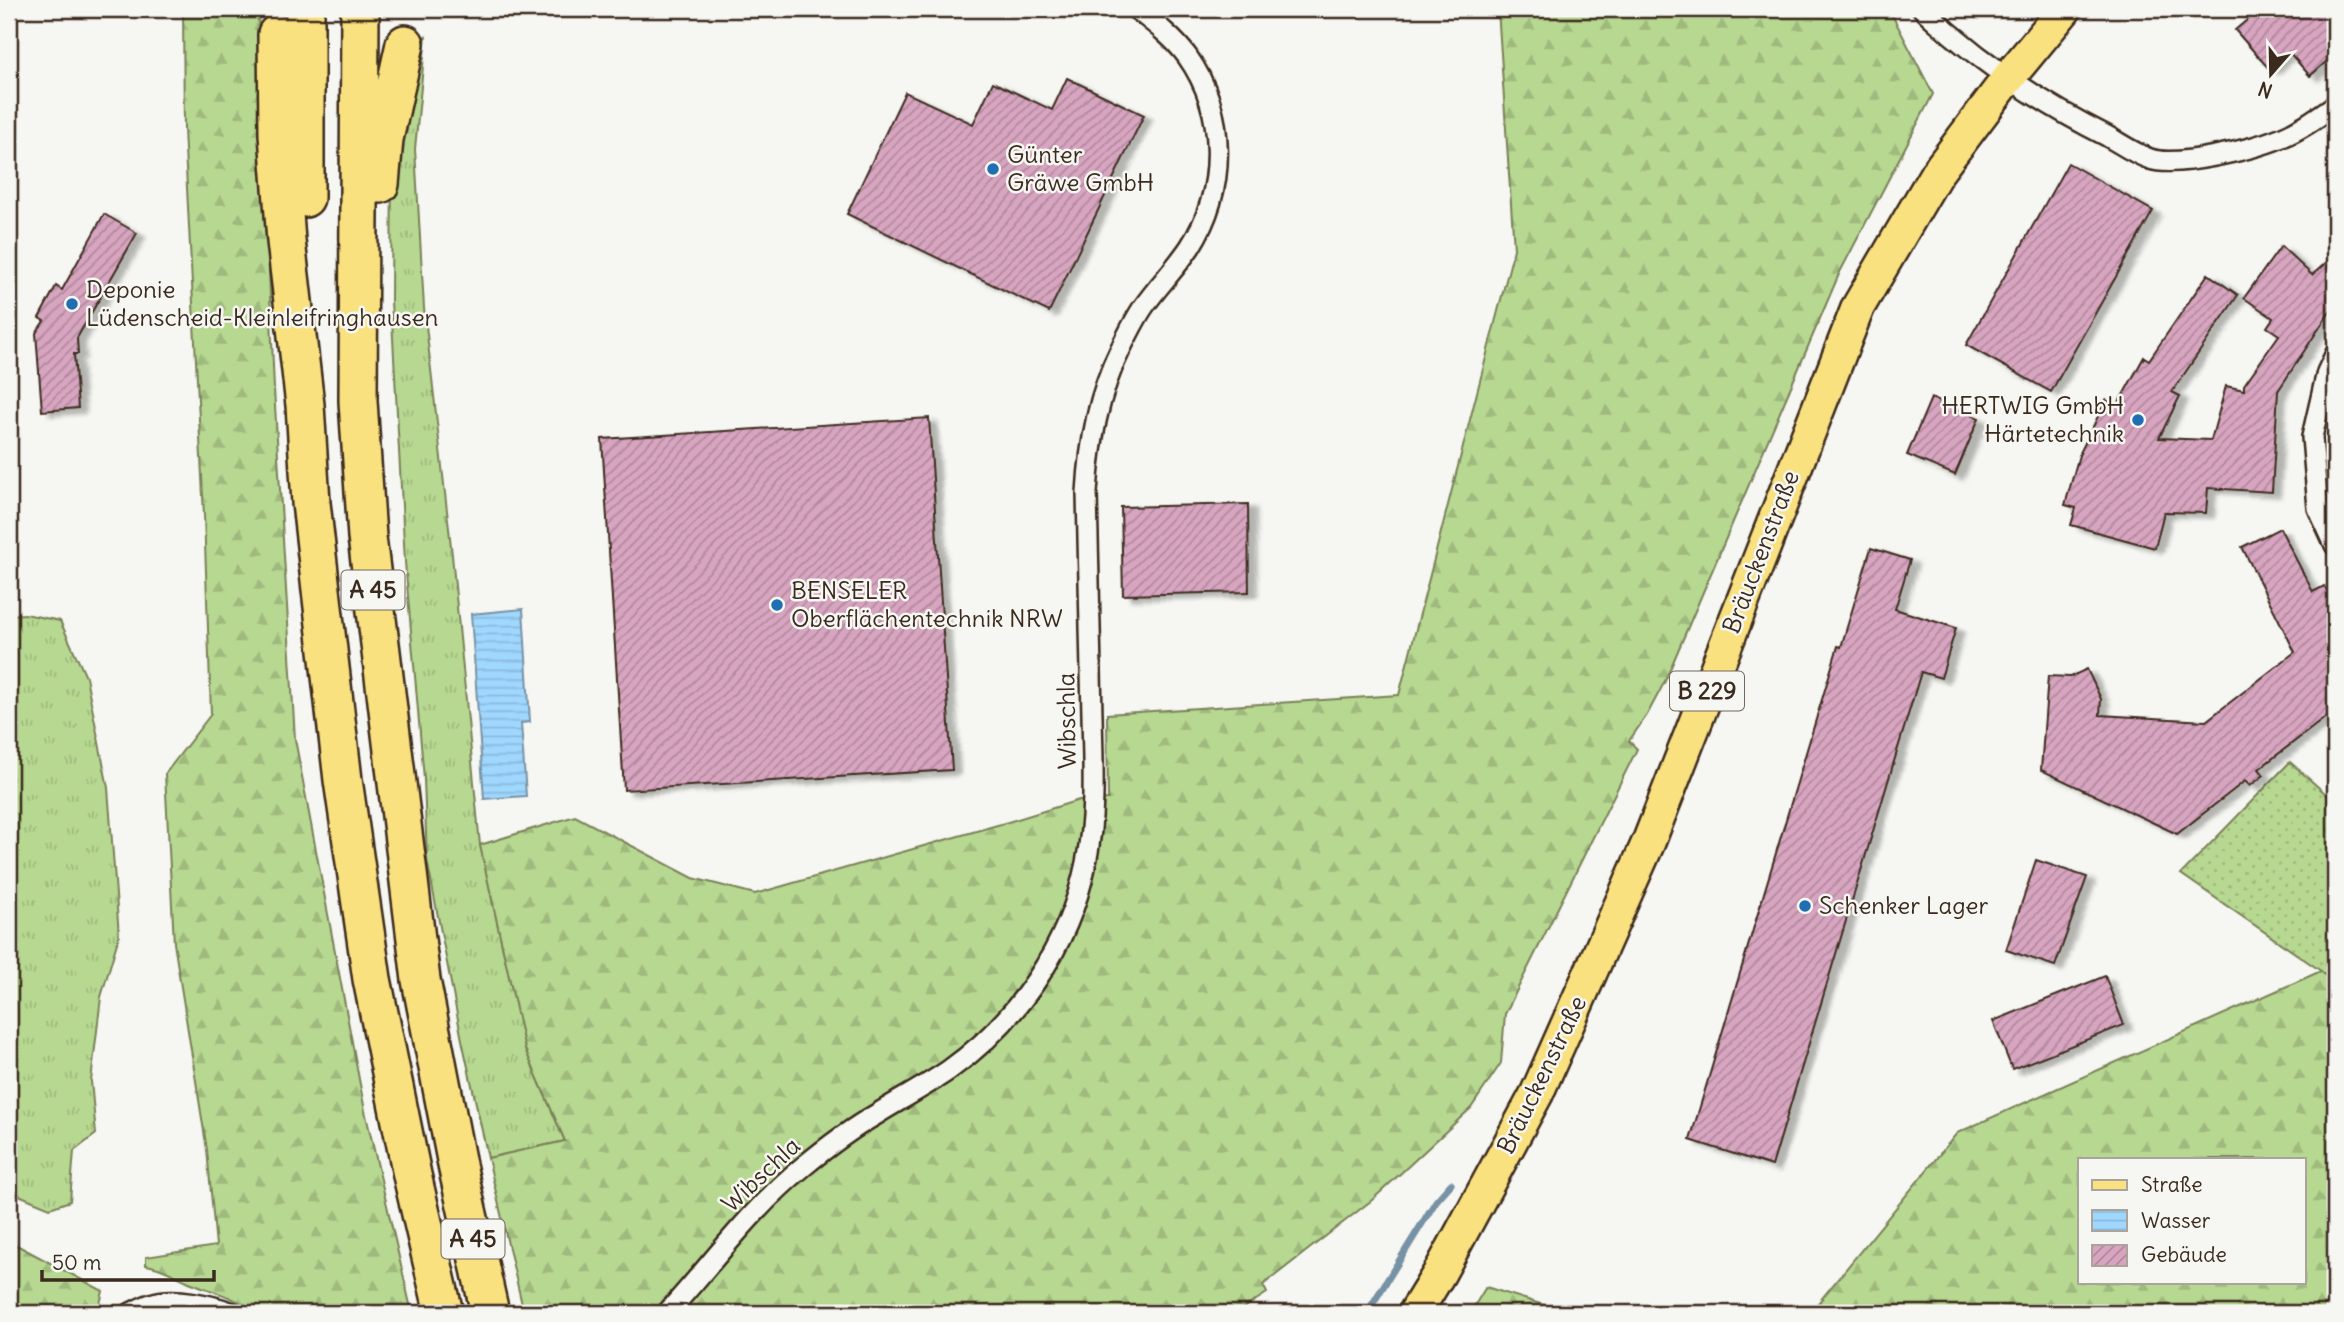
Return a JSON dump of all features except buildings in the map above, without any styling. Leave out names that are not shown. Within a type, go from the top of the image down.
[{"type":"highway","name":"A 45","points":[[305,9],[305,405],[311,503],[343,780],[372,979],[412,1175],[444,1313]]},
{"type":"highway","name":"A 45","points":[[360,9],[358,401],[370,564],[421,981],[457,1165],[490,1313]]},
{"type":"highway","points":[[277,34],[278,134],[282,188],[305,405]]},
{"type":"highway","points":[[358,401],[384,139],[405,44]]},
{"type":"main road","name":"Bräuckenstraße","points":[[1415,1313],[1537,1093],[1649,841],[1858,307],[1936,174],[2064,9]]},
{"type":"street","name":"Wibschla","points":[[667,1313],[735,1233],[777,1189],[829,1146],[949,1071],[999,1027],[1035,983],[1073,908],[1086,864],[1092,799],[1087,493],[1091,441],[1107,376],[1144,306],[1190,248],[1203,224],[1217,169],[1217,129],[1209,97],[1201,80],[1171,36],[1136,9]]},
{"type":"street","points":[[1923,9],[1965,45],[2009,77],[2072,118],[2151,159],[2197,160],[2257,145],[2280,138],[2308,124],[2335,105]]},
{"type":"street","points":[[2335,355],[2327,372],[2312,437],[2318,508],[2335,545]]},
{"type":"street","points":[[131,1313],[161,1301],[206,1304],[233,1313]]},
{"type":"green space","points":[[183,9],[258,9],[274,389],[295,739],[365,1111],[412,1313],[257,1313],[232,1298],[146,1265],[146,1257],[216,1246],[207,1150],[174,943],[165,774],[211,714],[204,515],[184,130]]},
{"type":"green space","points":[[1498,9],[1889,9],[1933,94],[1839,274],[1665,681],[1629,741],[1637,749],[1505,1014],[1501,1063],[1471,1108],[1372,1200],[1263,1285],[1267,1293],[1236,1313],[524,1313],[488,1158],[565,1141],[525,1049],[480,845],[575,816],[693,878],[755,894],[1079,800],[1108,799],[1107,714],[1399,695],[1514,249]]},
{"type":"green space","points":[[426,35],[415,149],[424,308],[452,555],[480,845],[525,1049],[565,1141],[488,1158],[427,860],[424,779],[405,562],[391,301],[392,155],[415,59]]},
{"type":"green space","points":[[25,614],[60,621],[86,677],[108,788],[119,936],[101,997],[91,1081],[96,1134],[74,1151],[70,1201],[50,1208],[9,1191],[9,615]]},
{"type":"green space","points":[[2290,762],[2335,802],[2335,985],[2321,971],[2181,874]]},
{"type":"green space","points":[[2321,971],[2335,985],[2335,1313],[1810,1313],[1957,1133]]},
{"type":"green space","points":[[9,1241],[103,1291],[98,1313],[9,1313]]},
{"type":"green space","points":[[1486,1287],[1569,1313],[1470,1313]]},
{"type":"water","points":[[523,609],[530,722],[521,723],[526,796],[484,799],[471,614]]},
{"type":"waterway","points":[[1367,1313],[1436,1201],[1451,1184]]},
{"type":"place","name":"Günter Gräwe GmbH","points":[[993,169]]},
{"type":"place","name":"Deponie Lüdenscheid-Kleinleifringhausen","points":[[72,304]]},
{"type":"place","name":"HERTWIG GmbH Härtetechnik","points":[[2138,420]]},
{"type":"place","name":"BENSELER Oberflächentechnik NRW","points":[[777,605]]},
{"type":"place","name":"Schenker Lager","points":[[1805,906]]}]
